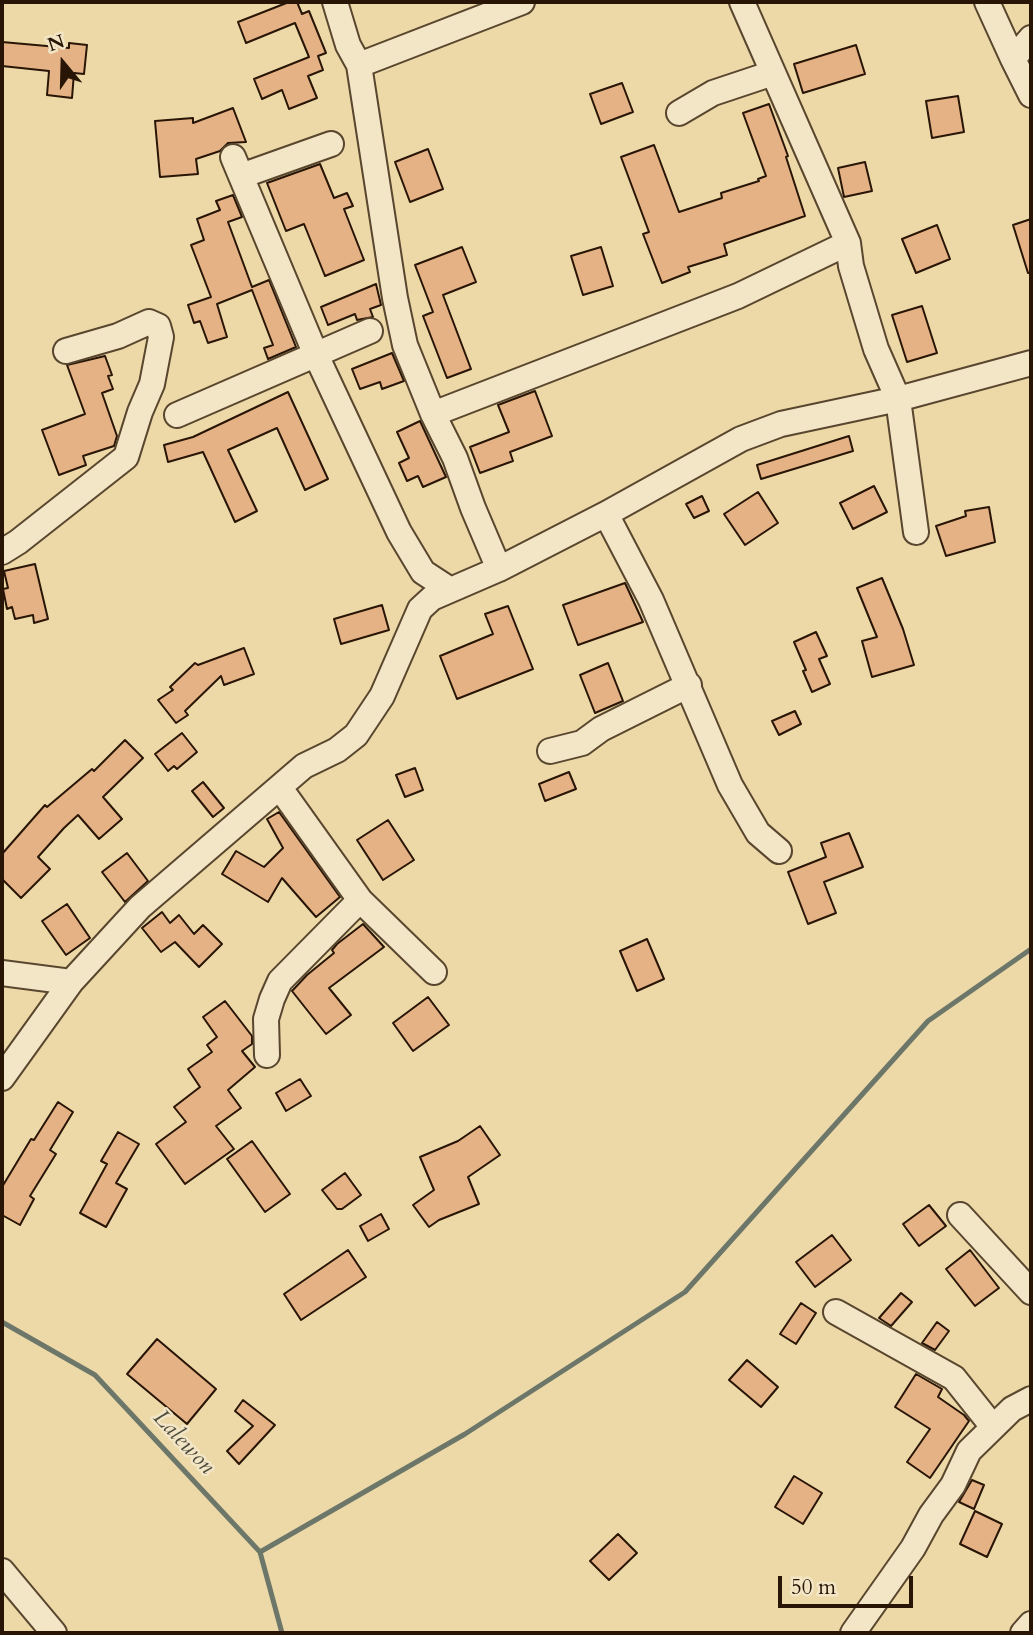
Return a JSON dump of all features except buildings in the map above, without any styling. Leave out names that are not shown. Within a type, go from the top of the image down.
[{"type":"street","points":[[335,2],[348,45],[359,65],[405,345],[433,414],[455,458],[499,569]]},
{"type":"street","points":[[359,65],[522,2]]},
{"type":"street","points":[[742,2],[848,243],[851,266],[876,349],[898,399],[916,531]]},
{"type":"street","points":[[987,2],[1031,95]]},
{"type":"street","points":[[1013,59],[1031,38]]},
{"type":"street","points":[[679,113],[713,93],[773,73]]},
{"type":"street","points":[[331,144],[237,167],[316,355],[399,532],[423,572],[449,589]]},
{"type":"street","points":[[433,414],[738,296],[848,243]]},
{"type":"street","points":[[2,552],[126,457],[152,384],[160,330],[159,326],[149,322],[118,336],[66,351]]},
{"type":"street","points":[[177,415],[370,331]]},
{"type":"street","points":[[2,1078],[71,982],[140,907],[304,765],[337,750],[356,736],[382,696],[420,609],[432,598],[499,569],[751,435],[781,424],[898,399],[1031,363]]},
{"type":"street","points":[[606,514],[652,600],[730,785],[758,834],[779,851]]},
{"type":"street","points":[[550,751],[582,743],[601,729],[689,685]]},
{"type":"street","points":[[280,788],[360,900],[435,972]]},
{"type":"street","points":[[267,1055],[266,1019],[280,981],[360,900]]},
{"type":"street","points":[[2,974],[71,982]]},
{"type":"street","points":[[960,1214],[1031,1292]]},
{"type":"street","points":[[836,1312],[954,1378],[993,1427]]},
{"type":"street","points":[[853,1633],[913,1548],[931,1515],[953,1485],[969,1451],[1012,1409],[1031,1399]]},
{"type":"street","points":[[2,1570],[54,1633]]},
{"type":"street","points":[[1023,1633],[1031,1624]]},
{"type":"waterway","points":[[260,1552],[465,1434],[685,1292],[928,1021],[1031,949]]},
{"type":"waterway","name":"Lalewon","points":[[2,1322],[95,1375],[260,1552],[282,1633]]}]
